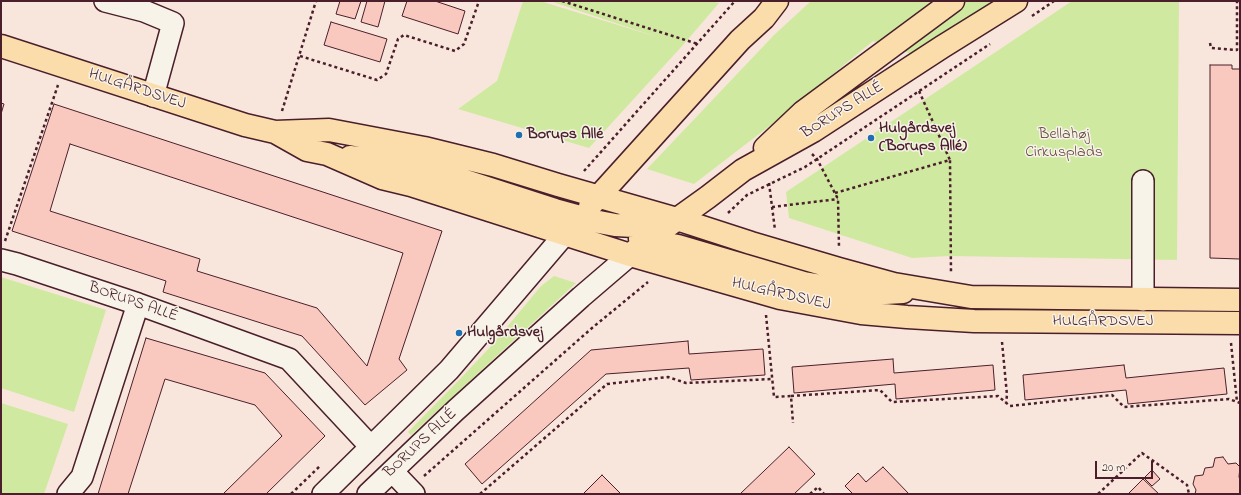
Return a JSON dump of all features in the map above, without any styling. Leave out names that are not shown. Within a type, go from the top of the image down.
[{"type":"main road","name":"BORUPS ALLÉ","points":[[565,234],[740,40],[764,18],[777,1]]},
{"type":"main road","points":[[764,18],[783,1]]},
{"type":"main road","points":[[751,165],[803,112],[953,1]]},
{"type":"main road","name":"BORUPS ALLÉ","points":[[630,255],[648,240],[751,165],[813,131],[942,47],[1022,10]]},
{"type":"main road","name":"HULGÅRDSVEJ","points":[[1,46],[245,125],[275,132],[329,130],[417,146],[493,164],[839,269],[894,284],[971,298],[1240,300]]},
{"type":"main road","name":"HULGÅRDSVEJ","points":[[275,132],[307,150],[327,154],[382,178],[411,185],[630,255],[780,298],[861,313],[907,318],[974,322],[1234,323]]},
{"type":"main road","points":[[327,154],[386,161],[456,178],[555,210],[615,225],[634,226],[677,219]]},
{"type":"main road","points":[[565,234],[648,240],[678,246],[804,283],[868,294],[928,290]]},
{"type":"street","points":[[105,1],[146,6],[173,23],[153,96]]},
{"type":"street","points":[[1143,181],[1143,300]]},
{"type":"street","name":"BORUPS ALLÉ","points":[[323,494],[448,370],[565,234]]},
{"type":"street","name":"BORUPS ALLÉ","points":[[368,494],[581,297],[630,255]]},
{"type":"street","name":"BORUPS ALLÉ","points":[[9,262],[138,304],[289,359],[371,447]]},
{"type":"street","points":[[68,494],[82,477],[138,304]]},
{"type":"street","points":[[392,471],[418,486]]},
{"type":"path","points":[[275,132],[316,1]]},
{"type":"path","points":[[300,56],[377,80],[386,74],[398,39],[404,35],[455,51],[464,44],[479,1]]},
{"type":"path","points":[[562,1],[698,44]]},
{"type":"path","points":[[570,188],[735,1]]},
{"type":"path","points":[[1022,10],[1054,1]]},
{"type":"path","points":[[1210,43],[1211,48],[1238,50],[1237,1]]},
{"type":"path","points":[[711,230],[747,195],[805,167],[996,40]]},
{"type":"path","points":[[9,262],[5,241],[64,66]]},
{"type":"path","points":[[919,91],[950,160],[952,295]]},
{"type":"path","points":[[797,140],[817,159],[838,199],[839,269]]},
{"type":"path","points":[[835,193],[950,160]]},
{"type":"path","points":[[751,165],[770,184],[776,250]]},
{"type":"path","points":[[772,207],[838,199]]},
{"type":"path","name":"BORUPS ALLÉ","points":[[418,486],[592,328],[668,266]]},
{"type":"path","points":[[764,293],[774,397],[880,390],[892,402],[998,396],[1010,406],[1112,395],[1124,407],[1229,400],[1239,402],[1234,323]]},
{"type":"path","points":[[1000,322],[1007,394],[1006,403]]},
{"type":"path","points":[[480,494],[607,384],[668,376],[686,383],[772,379]]},
{"type":"path","points":[[791,396],[793,423]]},
{"type":"path","points":[[1098,494],[1142,453],[1187,485],[1189,494]]},
{"type":"path","points":[[292,494],[325,462]]},
{"type":"path","points":[[810,494],[818,487],[824,494]]},
{"type":"green space","points":[[523,1],[540,1],[657,37],[550,1],[711,1],[719,3],[683,45],[589,148],[458,109],[497,81]]},
{"type":"green space","points":[[811,1],[996,1],[915,55],[873,41],[776,121],[694,184],[647,169],[774,35]]},
{"type":"green space","name":"Bellahøj Cirkusplads","points":[[1072,1],[1179,1],[1177,260],[950,256],[912,258],[789,218],[786,192]]},
{"type":"green space","points":[[554,276],[576,283],[411,435],[408,432],[492,345],[541,286]]},
{"type":"green space","points":[[1,277],[106,310],[74,412],[1,388]]},
{"type":"green space","points":[[1,403],[68,424],[44,494],[1,494]]},
{"type":"building","points":[[340,1],[361,1],[355,19],[336,14]]},
{"type":"building","points":[[367,1],[385,1],[378,27],[361,22]]},
{"type":"building","points":[[407,1],[435,1],[465,11],[458,34],[402,16]]},
{"type":"building","points":[[331,22],[387,39],[380,62],[324,45]]},
{"type":"building","points":[[1210,65],[1232,65],[1232,69],[1240,69],[1240,259],[1210,258]]},
{"type":"building","points":[[1,103],[4,104],[1,114]]},
{"type":"building","points":[[54,104],[442,231],[399,359],[407,370],[365,405],[302,336],[163,292],[166,281],[12,231]],"holes":[[[70,144],[403,253],[367,366],[317,308],[197,271],[200,259],[50,211]]]},
{"type":"building","points":[[146,338],[265,373],[325,436],[266,494],[223,494],[282,436],[255,405],[165,379],[128,494],[98,494]]},
{"type":"building","points":[[688,341],[689,354],[763,349],[765,375],[691,380],[689,368],[606,374],[482,484],[465,464],[591,350]]},
{"type":"building","points":[[893,359],[894,373],[993,365],[995,390],[896,399],[895,384],[794,393],[792,367]]},
{"type":"building","points":[[1124,365],[1126,378],[1224,368],[1227,394],[1128,404],[1126,390],[1025,400],[1023,375]]},
{"type":"building","points":[[789,447],[815,474],[794,494],[740,494]]},
{"type":"building","points":[[1223,457],[1228,464],[1236,463],[1240,467],[1240,494],[1195,494],[1196,490],[1193,484],[1195,476],[1203,475],[1205,468],[1213,467],[1215,458]]},
{"type":"building","points":[[883,467],[909,494],[853,494],[845,486],[858,473],[866,482]]},
{"type":"building","points":[[1152,470],[1160,479],[1152,486],[1144,478]]},
{"type":"building","points":[[602,475],[621,494],[583,494]]},
{"type":"building","points":[[1143,479],[1159,494],[1128,494]]},
{"type":"place","name":"Borups Allé","points":[[519,135]]},
{"type":"place","name":"Hulgårdsvej (Borups Allé)","points":[[871,138]]},
{"type":"place","name":"Hulgårdsvej","points":[[459,333]]}]
